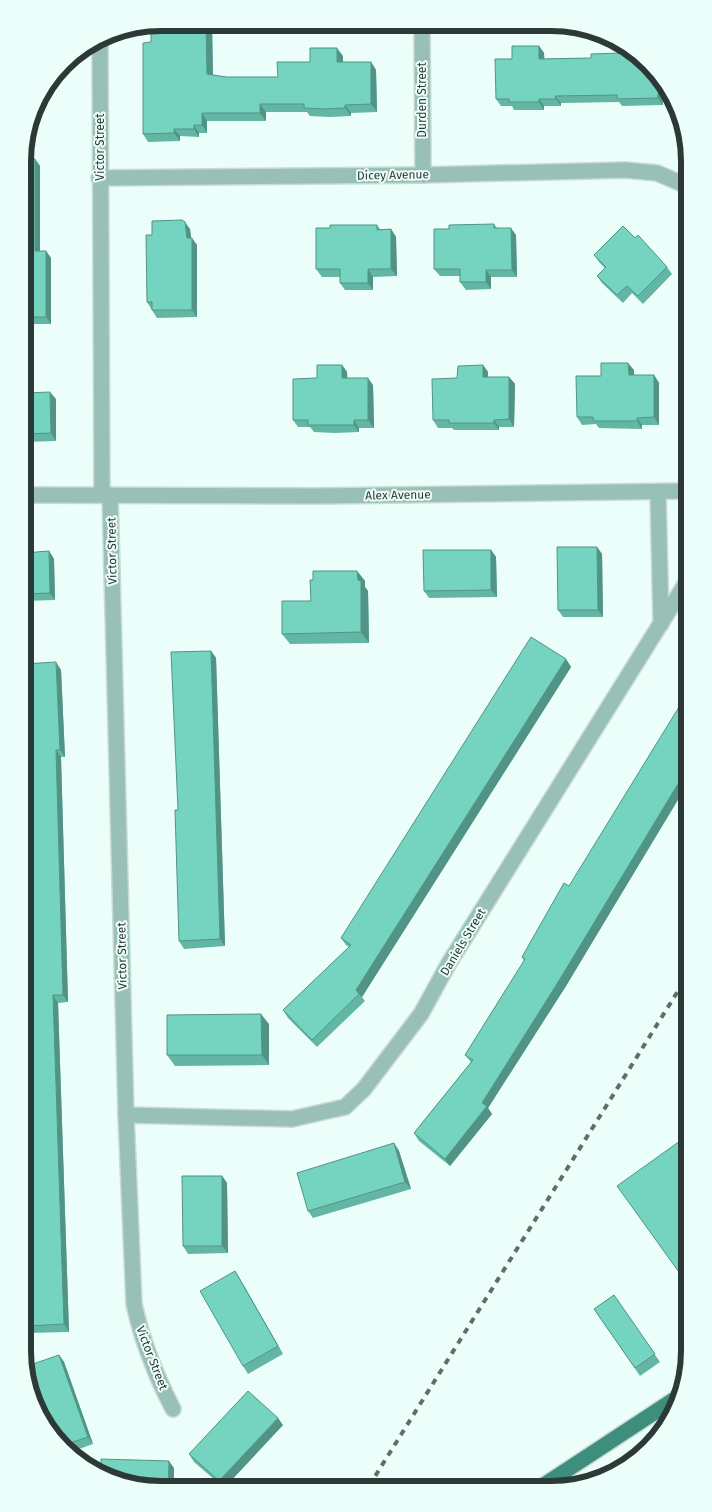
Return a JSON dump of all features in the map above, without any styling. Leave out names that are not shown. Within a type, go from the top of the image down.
[{"type":"main road","points":[[550,1481],[670,1402]]},
{"type":"street","name":"Durden Street","points":[[422,31],[423,175]]},
{"type":"street","name":"Victor Street","points":[[100,47],[99,178],[106,495],[134,1304],[139,1330],[162,1388],[174,1409]]},
{"type":"street","name":"Dicey Avenue","points":[[99,178],[423,175],[625,170],[657,173],[681,182]]},
{"type":"street","name":"Alex Avenue","points":[[32,495],[316,496],[681,491]]},
{"type":"street","points":[[658,492],[661,624]]},
{"type":"street","name":"Daniels Street","points":[[126,1115],[292,1119],[345,1106],[364,1089],[421,1014],[449,964],[681,592]]},
{"type":"building","points":[[151,32],[206,32],[207,74],[226,77],[278,77],[277,62],[310,62],[310,48],[337,48],[337,62],[371,62],[371,104],[345,105],[345,108],[324,109],[304,108],[304,104],[260,104],[260,113],[202,113],[202,125],[194,125],[194,129],[174,129],[174,133],[143,134],[143,43],[151,42]]},
{"type":"building","points":[[512,46],[539,46],[539,59],[591,58],[591,54],[622,52],[649,76],[662,94],[658,94],[658,98],[617,99],[617,95],[555,96],[556,99],[539,99],[539,102],[509,102],[509,99],[496,99],[495,59],[512,59]]},
{"type":"building","points":[[32,159],[35,159],[35,251],[46,251],[46,317],[32,317]]},
{"type":"building","points":[[182,220],[185,222],[187,238],[192,238],[192,310],[152,310],[152,302],[147,302],[146,235],[152,235],[152,221]]},
{"type":"building","points":[[494,224],[494,228],[511,228],[512,270],[486,270],[486,282],[460,282],[460,269],[434,269],[434,229],[449,229],[449,225]]},
{"type":"building","points":[[330,225],[377,225],[377,230],[391,229],[391,269],[368,269],[368,283],[340,283],[340,269],[316,269],[316,228],[330,228]]},
{"type":"building","points":[[623,226],[635,238],[638,235],[667,267],[638,296],[627,286],[617,295],[597,276],[606,267],[594,255]]},
{"type":"building","points":[[601,363],[628,363],[629,375],[654,375],[654,417],[637,418],[637,421],[594,421],[593,417],[577,417],[576,376],[601,376]]},
{"type":"building","points":[[317,365],[342,365],[342,378],[368,378],[368,420],[354,420],[354,425],[308,425],[308,420],[293,420],[293,379],[317,378]]},
{"type":"building","points":[[483,365],[483,377],[509,377],[509,419],[494,420],[494,423],[449,423],[449,420],[433,420],[432,379],[457,378],[458,366]]},
{"type":"building","points":[[50,392],[51,433],[32,434],[32,393]]},
{"type":"building","points":[[557,547],[597,547],[598,610],[558,610]]},
{"type":"building","points":[[423,550],[491,550],[491,590],[424,591]]},
{"type":"building","points":[[49,551],[50,593],[32,594],[32,552]]},
{"type":"building","points":[[313,571],[357,571],[358,580],[361,581],[361,632],[282,634],[282,601],[311,601],[310,580],[313,580]]},
{"type":"building","points":[[531,637],[566,659],[356,990],[359,994],[312,1040],[283,1010],[351,945],[341,938]]},
{"type":"building","points":[[211,651],[220,939],[179,941],[175,810],[178,810],[171,652]]},
{"type":"building","points":[[56,662],[60,750],[56,750],[63,995],[53,995],[64,1324],[31,1326],[32,664]]},
{"type":"building","points":[[681,705],[680,780],[560,979],[482,1103],[487,1106],[445,1159],[414,1133],[473,1060],[465,1055],[525,959],[522,957],[564,883],[569,886]]},
{"type":"building","points":[[261,1014],[262,1055],[167,1055],[167,1015]]},
{"type":"building","points":[[680,1141],[680,1274],[617,1186]]},
{"type":"building","points":[[394,1143],[405,1182],[308,1211],[297,1173]]},
{"type":"building","points":[[182,1176],[222,1176],[222,1246],[183,1246]]},
{"type":"building","points":[[235,1271],[278,1346],[243,1366],[200,1291]]},
{"type":"building","points":[[614,1295],[655,1354],[635,1368],[594,1309]]},
{"type":"building","points":[[59,1355],[88,1437],[70,1443],[63,1436],[53,1423],[38,1393],[32,1364]]},
{"type":"building","points":[[248,1391],[278,1418],[219,1481],[189,1454]]},
{"type":"building","points":[[101,1459],[169,1461],[168,1481],[144,1480],[119,1474],[101,1465]]},
{"type":"railway","points":[[372,1481],[680,987]]}]
